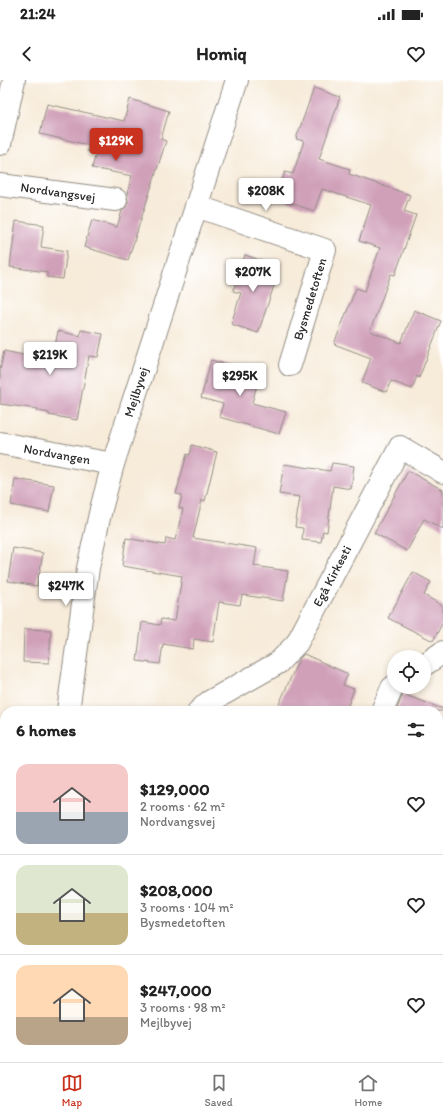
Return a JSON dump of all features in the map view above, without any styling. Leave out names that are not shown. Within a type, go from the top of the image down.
[{"type":"street","points":[[0,144],[14,80]]},
{"type":"street","name":"Mejlbyvej","points":[[69,706],[88,568],[113,464],[236,80]]},
{"type":"street","name":"Nordvangsvej","points":[[0,184],[116,200]]},
{"type":"street","name":"Bysmedetoften","points":[[196,206],[325,250],[290,365]]},
{"type":"street","name":"Nordvangen","points":[[0,443],[113,464]]},
{"type":"street","name":"Egå Kirkesti","points":[[205,706],[209,702],[278,663],[297,642],[400,447],[443,472]]},
{"type":"street","points":[[431,661],[443,652]]},
{"type":"street","points":[[384,706],[389,694]]},
{"type":"building","points":[[314,88],[340,97],[319,159],[350,169],[349,174],[410,195],[404,211],[416,215],[395,275],[391,274],[370,331],[401,343],[414,310],[441,321],[419,378],[417,376],[412,389],[391,381],[386,392],[362,383],[371,358],[334,344],[356,288],[365,291],[380,248],[359,241],[371,205],[322,189],[314,211],[276,198],[285,172],[293,174],[304,141],[296,139]]},
{"type":"building","points":[[130,99],[169,111],[161,139],[166,141],[128,260],[84,247],[92,220],[117,227],[122,211],[128,202],[127,194],[132,176],[92,168],[96,153],[87,151],[89,145],[40,134],[47,104],[124,121]]},
{"type":"building","points":[[16,221],[44,225],[41,247],[67,251],[63,279],[47,277],[47,272],[10,267]]},
{"type":"building","points":[[245,255],[278,266],[273,279],[276,280],[258,333],[231,324],[241,293],[233,291]]},
{"type":"building","points":[[81,330],[103,334],[98,357],[89,356],[77,420],[49,415],[49,413],[38,411],[38,409],[0,404],[0,370],[4,351],[52,361],[58,331],[80,336]]},
{"type":"building","points":[[211,360],[260,374],[252,403],[286,412],[279,434],[219,417],[223,404],[201,398]]},
{"type":"building","points":[[192,445],[217,452],[205,501],[202,500],[193,538],[257,548],[254,566],[288,571],[283,601],[242,595],[240,605],[219,602],[213,642],[194,639],[193,649],[163,644],[160,664],[137,661],[142,622],[160,625],[161,619],[175,621],[182,576],[122,566],[126,538],[165,545],[166,538],[175,540],[183,509],[179,508],[182,495],[176,494],[187,454],[190,455]]},
{"type":"building","points":[[332,463],[354,466],[351,489],[333,486],[327,532],[323,531],[321,542],[302,540],[303,528],[295,527],[300,497],[279,494],[284,464],[330,471]]},
{"type":"building","points":[[408,471],[443,490],[443,529],[424,519],[407,551],[374,533]]},
{"type":"building","points":[[15,479],[54,485],[49,512],[11,505]]},
{"type":"building","points":[[13,548],[43,553],[37,586],[8,581]]},
{"type":"building","points":[[413,572],[431,582],[424,595],[443,606],[443,622],[433,641],[388,618]]},
{"type":"building","points":[[24,629],[51,630],[49,663],[23,662]]},
{"type":"building","points":[[304,654],[348,674],[343,685],[354,689],[348,706],[278,706],[299,659]]},
{"type":"building","points":[[403,694],[435,706],[398,706]]}]
